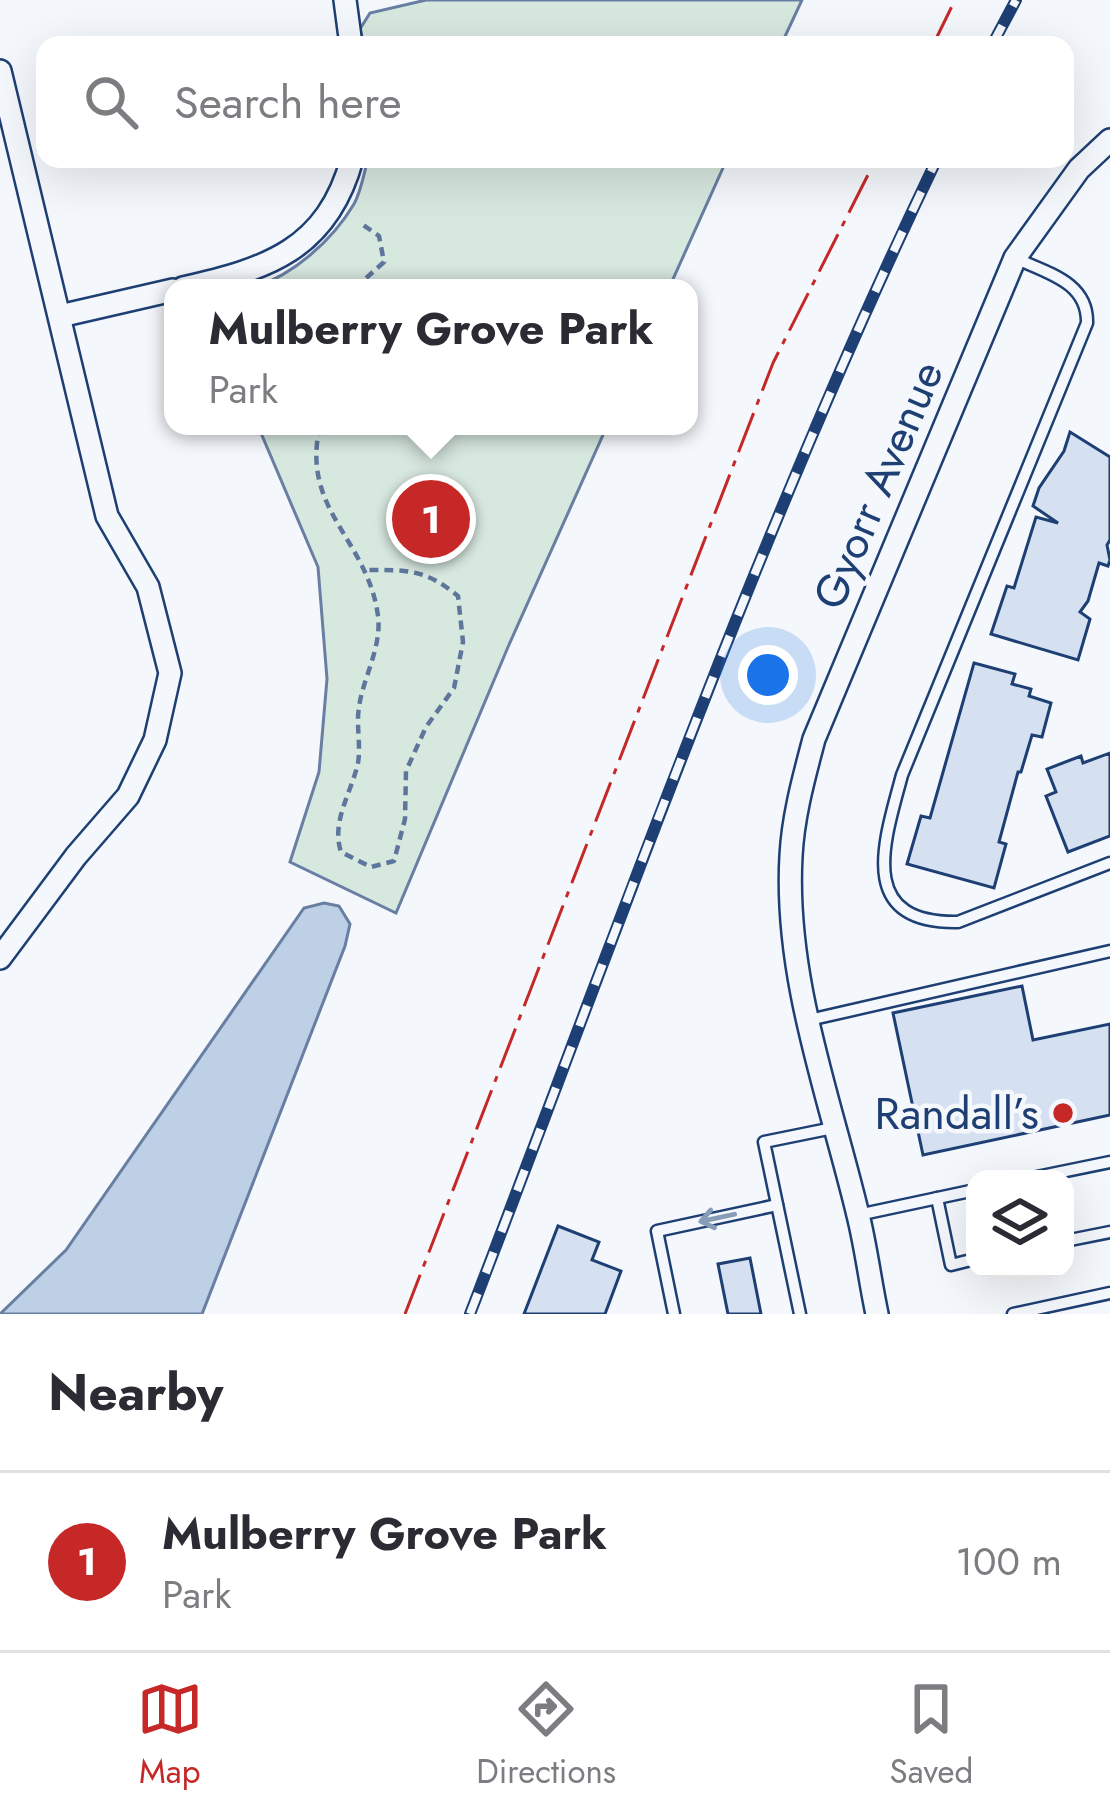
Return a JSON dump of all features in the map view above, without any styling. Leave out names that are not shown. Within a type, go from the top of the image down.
[{"type":"street","points":[[348,0],[350,36]]},
{"type":"street","points":[[0,70],[107,516],[148,587],[170,673],[155,740],[128,796],[76,856],[0,958]]},
{"type":"street","name":"Gyorr Avenue","points":[[877,1314],[796,959],[790,893],[794,821],[814,739],[1015,259],[1079,169],[1110,140]]},
{"type":"street","points":[[222,279],[290,254],[328,218],[348,168]]},
{"type":"street","points":[[60,316],[164,292]]},
{"type":"lane","points":[[1015,259],[1081,293],[1087,323],[902,776],[882,849],[882,868],[896,901],[908,911],[939,922],[958,922],[1110,863]]},
{"type":"lane","points":[[809,1020],[1110,951]]},
{"type":"lane","points":[[800,1314],[764,1142],[833,1127]]},
{"type":"lane","points":[[1071,1170],[1110,1162]]},
{"type":"lane","points":[[858,1215],[966,1192]]},
{"type":"lane","points":[[937,1198],[951,1264],[966,1261]]},
{"type":"lane","points":[[674,1314],[657,1231],[777,1205]]},
{"type":"lane","points":[[1074,1239],[1110,1232]]},
{"type":"lane","points":[[1013,1314],[1105,1294],[1105,1314]]},
{"type":"path","points":[[358,222],[379,236],[384,262],[365,279]]},
{"type":"path","points":[[318,435],[319,490],[366,570],[379,621],[358,707],[358,760],[335,834],[340,852],[371,867],[394,861],[405,819],[406,772],[426,727],[454,688],[463,642],[458,596],[433,575],[366,570]]},
{"type":"shaded area","points":[[426,0],[802,0],[785,36],[362,36],[360,29],[370,13]]},
{"type":"shaded area","points":[[365,168],[723,168],[673,279],[273,279],[310,255],[335,231],[356,199]]},
{"type":"shaded area","points":[[262,435],[603,435],[396,913],[290,862],[319,772],[327,679],[318,567]]},
{"type":"water","points":[[324,903],[339,906],[350,924],[345,946],[202,1314],[0,1314],[66,1250],[304,908]]},
{"type":"building","points":[[1070,432],[1110,457],[1110,560],[1108,566],[1099,563],[1080,612],[1090,619],[1078,660],[991,634],[1007,586],[1014,588],[1036,517],[1058,523],[1033,506]]},
{"type":"building","points":[[974,663],[1015,674],[1012,684],[1031,689],[1029,696],[1051,703],[1042,737],[1032,735],[1018,772],[999,842],[1006,844],[994,888],[907,864],[921,816],[930,818]]},
{"type":"building","points":[[1110,753],[1110,836],[1068,852],[1046,796],[1056,792],[1047,769],[1081,756],[1083,763]]},
{"type":"building","points":[[1022,986],[1033,1040],[1110,1024],[1110,1115],[923,1155],[893,1013]]},
{"type":"building","points":[[558,1226],[599,1242],[592,1260],[621,1271],[605,1314],[524,1314]]},
{"type":"building","points":[[750,1258],[761,1314],[728,1314],[718,1264]]},
{"type":"railway","points":[[997,36],[1016,0]]},
{"type":"railway","points":[[470,1314],[749,587],[933,168]]},
{"type":"power","points":[[937,36],[955,0]]},
{"type":"power","points":[[405,1314],[773,363],[871,168]]},
{"type":"place","name":"Mulberry Grove Park","points":[[431,519]]},
{"type":"place","name":"Randall’s","points":[[1063,1113]]}]
